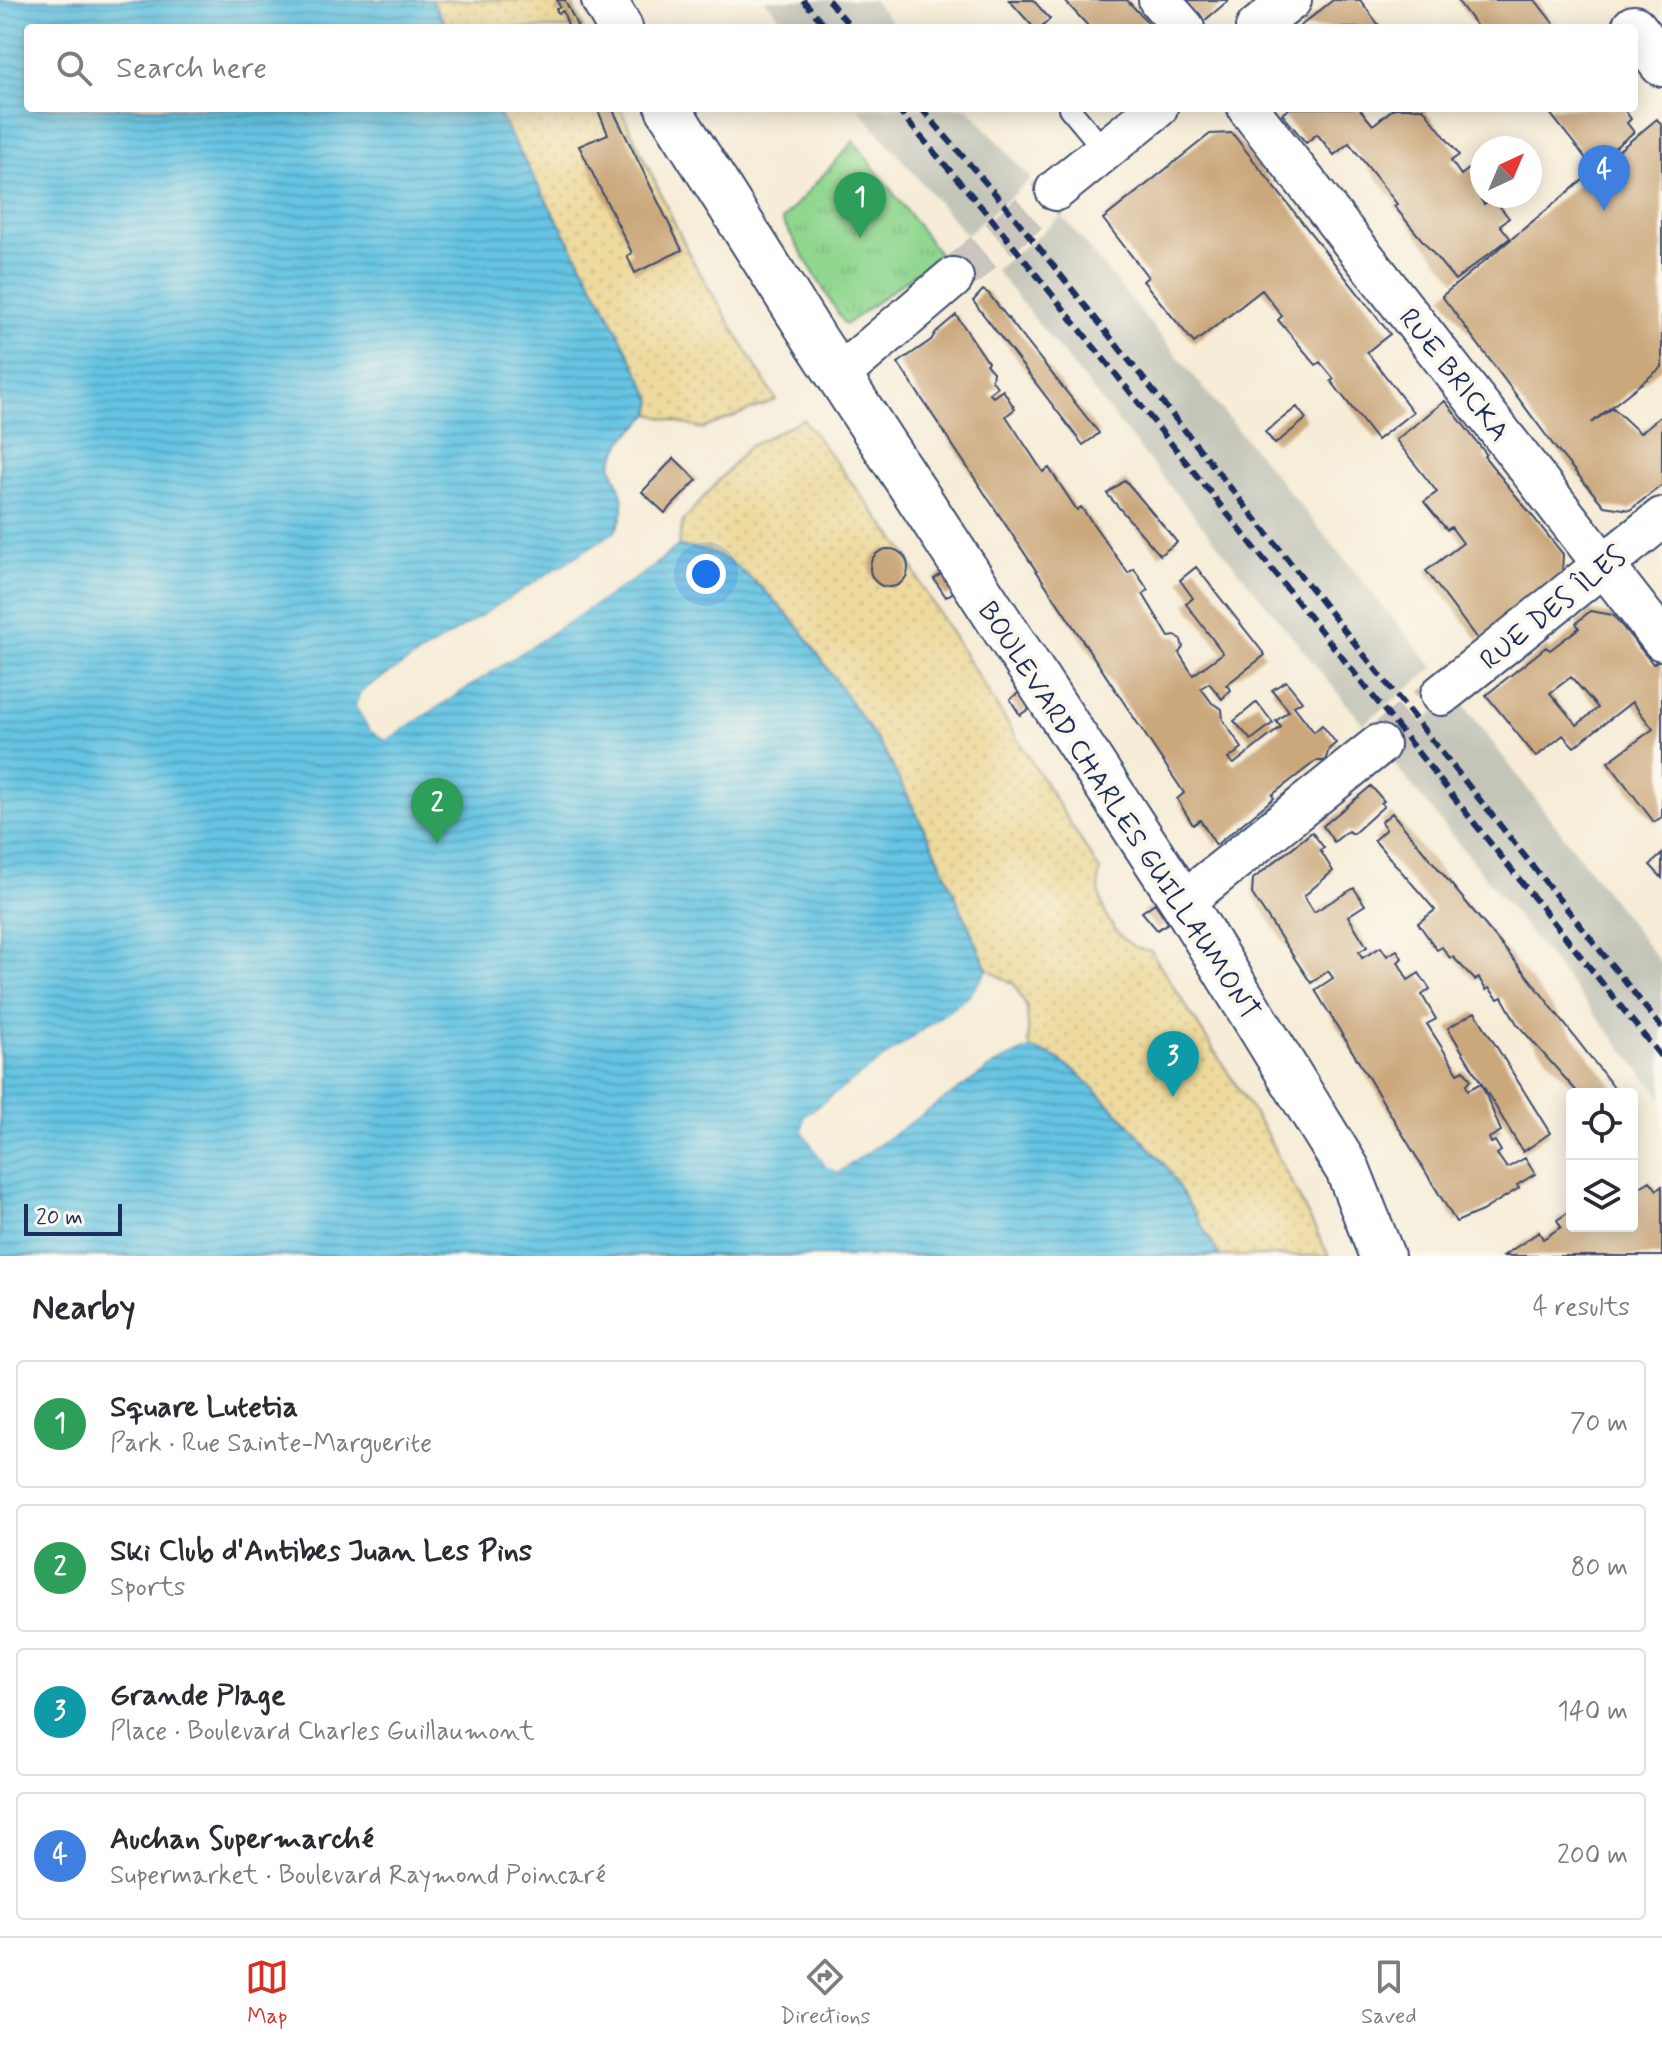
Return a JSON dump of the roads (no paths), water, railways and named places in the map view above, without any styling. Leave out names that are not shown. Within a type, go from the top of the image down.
[{"type":"main road","points":[[604,0],[618,24]]},
{"type":"main road","points":[[1611,0],[1631,24]]},
{"type":"main road","points":[[1638,33],[1662,64]]},
{"type":"main road","name":"BOULEVARD CHARLES GUILLAUMONT","points":[[671,112],[1183,902],[1348,1170],[1382,1256]]},
{"type":"street","points":[[1159,0],[1180,24]]},
{"type":"street","points":[[1056,190],[1152,112]]},
{"type":"street","name":"RUE BRICKA","points":[[1251,112],[1662,640]]},
{"type":"street","points":[[839,375],[953,278]]},
{"type":"street","name":"RUE DES ÎLES","points":[[1441,695],[1662,518]]},
{"type":"street","points":[[1183,902],[1379,745]]},
{"type":"lane","points":[[1072,112],[1105,151]]},
{"type":"water","points":[[0,0],[431,0],[446,24],[24,24],[24,112],[497,112],[602,300],[653,401],[650,414],[622,441],[611,464],[623,499],[622,514],[614,533],[362,691],[356,706],[370,730],[386,740],[655,565],[678,546],[707,551],[731,562],[764,590],[799,627],[885,752],[936,852],[988,970],[970,996],[805,1116],[803,1131],[826,1165],[838,1172],[995,1064],[1029,1048],[1050,1055],[1078,1073],[1127,1122],[1166,1166],[1220,1256],[0,1256]]},
{"type":"tunnel","points":[[953,278],[1056,190]]},
{"type":"tunnel","points":[[1379,745],[1441,695]]},
{"type":"railway","points":[[803,0],[824,24]]},
{"type":"railway","points":[[828,0],[849,24]]},
{"type":"railway","points":[[899,112],[991,218],[1662,1058]]},
{"type":"railway","points":[[924,112],[1004,204],[1662,1028]]},
{"type":"place","name":"Auchan Supermarché","points":[[1604,211]]},
{"type":"place","name":"Square Lutetia","points":[[860,238]]},
{"type":"place","name":"Ski Club d'Antibes Juan Les Pins","points":[[437,844]]},
{"type":"place","name":"Grande Plage","points":[[1173,1097]]}]
